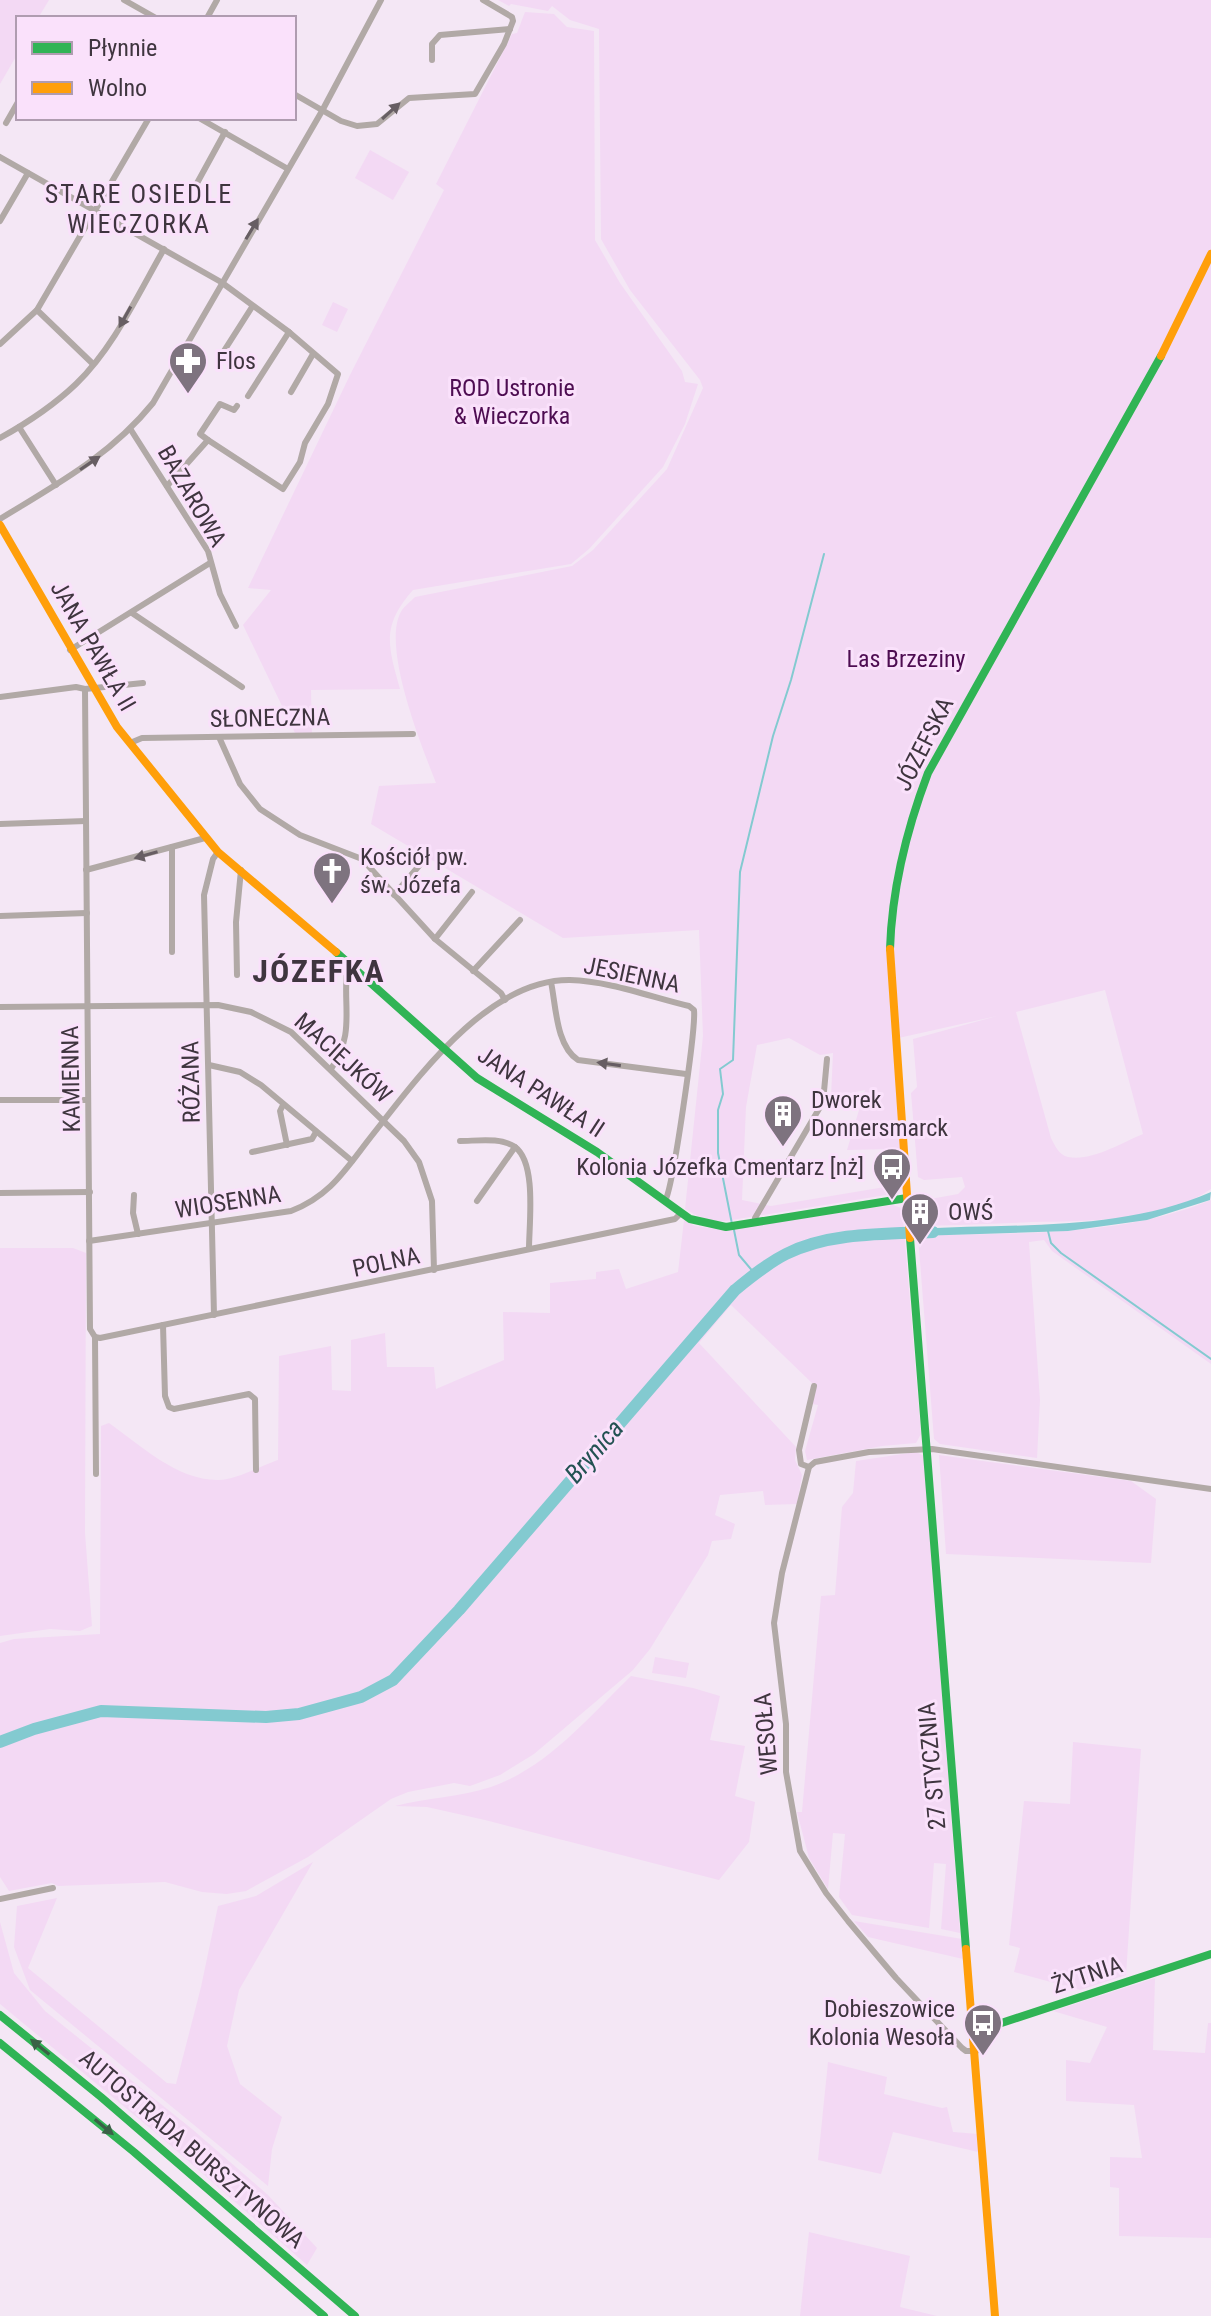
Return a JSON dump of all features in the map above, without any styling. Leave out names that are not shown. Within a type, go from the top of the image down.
[{"type":"main road","name":"JÓZEFSKA","points":[[909,1218],[889,940],[891,901],[908,823],[928,773],[1176,329],[1211,254]]},
{"type":"main road","name":"JANA PAWŁA II","points":[[0,522],[88,688],[205,838],[477,1078],[604,1157],[681,1213],[704,1224],[726,1227],[907,1198]]},
{"type":"main road","name":"27 STYCZNIA","points":[[909,1218],[995,2316]]},
{"type":"main road","name":"ŻYTNIA","points":[[974,2032],[1211,1954]]},
{"type":"main road","name":"AUTOSTRADA BURSZTYNOWA","points":[[0,2015],[110,2104],[355,2316]]},
{"type":"main road","name":"AUTOSTRADA BURSZTYNOWA","points":[[0,2043],[134,2152],[324,2316]]},
{"type":"street","points":[[124,0],[152,16]]},
{"type":"street","points":[[0,522],[97,458],[131,430],[153,403],[322,111],[381,0]]},
{"type":"street","points":[[296,95],[357,126],[377,124],[409,98],[475,94],[513,19],[483,0]]},
{"type":"street","points":[[432,60],[432,44],[440,35],[510,29]]},
{"type":"street","points":[[6,123],[16,106]]},
{"type":"street","points":[[0,344],[37,310],[148,120]]},
{"type":"street","points":[[203,120],[288,169]]},
{"type":"street","points":[[196,185],[225,132]]},
{"type":"street","points":[[0,157],[221,282],[289,332],[338,374],[328,404],[283,489],[200,434],[220,404],[234,410],[237,406]]},
{"type":"street","points":[[0,221],[28,173]]},
{"type":"street","points":[[0,438],[53,405],[93,364],[115,336],[164,249]]},
{"type":"street","points":[[222,354],[252,307]]},
{"type":"street","points":[[37,310],[93,364]]},
{"type":"street","points":[[248,396],[289,332]]},
{"type":"street","points":[[291,392],[313,354]]},
{"type":"street","points":[[19,427],[56,485]]},
{"type":"street","name":"BAZAROWA","points":[[131,430],[208,551],[220,594],[236,626]]},
{"type":"street","points":[[167,486],[208,440]]},
{"type":"street","points":[[70,650],[210,563]]},
{"type":"street","points":[[132,613],[242,687]]},
{"type":"street","points":[[0,697],[75,687],[143,683]]},
{"type":"street","name":"KAMIENNA","points":[[88,688],[89,1241],[90,1329],[95,1337],[96,1474]]},
{"type":"street","name":"SŁONECZNA","points":[[130,743],[142,738],[413,734]]},
{"type":"street","points":[[219,737],[240,784],[260,809],[300,835],[362,859],[435,939],[501,993],[505,1000]]},
{"type":"street","points":[[0,824],[86,821]]},
{"type":"street","points":[[86,870],[205,838]]},
{"type":"street","points":[[172,847],[172,952]]},
{"type":"street","name":"RÓŻANA","points":[[214,1315],[204,895],[213,859],[218,852]]},
{"type":"street","points":[[394,895],[424,860]]},
{"type":"street","points":[[237,975],[236,922],[241,870]]},
{"type":"street","points":[[435,939],[472,892]]},
{"type":"street","points":[[0,916],[87,913]]},
{"type":"street","points":[[473,971],[520,920]]},
{"type":"street","points":[[331,1069],[343,1052],[347,1036],[348,962]]},
{"type":"street","points":[[551,982],[564,1045],[573,1056],[686,1074],[669,1192],[665,1201]]},
{"type":"street","name":"JESIENNA","points":[[444,1049],[462,1031],[505,1000],[551,982],[588,982],[689,1006],[694,1010],[686,1074]]},
{"type":"street","name":"MACIEJKÓW","points":[[0,1007],[207,1005],[251,1012],[280,1025],[303,1041],[414,1153],[426,1176],[434,1217],[434,1270]]},
{"type":"street","name":"WIOSENNA","points":[[89,1241],[291,1211],[309,1204],[329,1189],[444,1049]]},
{"type":"street","points":[[756,1222],[767,1194],[823,1102],[827,1059]]},
{"type":"street","points":[[209,1065],[240,1072],[261,1085],[352,1161]]},
{"type":"street","points":[[0,1100],[88,1100]]},
{"type":"street","points":[[283,1105],[280,1111],[287,1145]]},
{"type":"street","points":[[252,1152],[312,1139],[316,1132]]},
{"type":"street","points":[[460,1141],[491,1141],[515,1147],[527,1163],[529,1249]]},
{"type":"street","points":[[477,1201],[515,1147]]},
{"type":"street","points":[[0,1193],[90,1192]]},
{"type":"street","points":[[134,1195],[133,1213],[138,1234]]},
{"type":"street","name":"POLNA","points":[[95,1337],[434,1270],[675,1219],[681,1213]]},
{"type":"street","points":[[163,1325],[165,1396],[169,1407],[174,1409],[249,1394],[255,1399],[256,1470]]},
{"type":"street","points":[[814,1386],[799,1450],[801,1464],[809,1467],[815,1462],[869,1452],[928,1449],[1211,1489]]},
{"type":"street","name":"WESOŁA","points":[[809,1467],[782,1573],[774,1623],[786,1724],[786,1772],[800,1851],[826,1893],[896,1978],[962,2048],[976,2051]]},
{"type":"street","points":[[0,1899],[53,1888]]},
{"type":"green space","points":[[0,0],[49,0],[39,16],[16,16],[16,56],[0,84]]},
{"type":"green space","name":"Las Brzeziny","points":[[498,0],[1211,0],[1211,1189],[1171,1208],[1124,1218],[915,1226],[914,1202],[958,1194],[965,1187],[962,1177],[924,1180],[918,1177],[911,1093],[917,1087],[913,1039],[997,1016],[894,1039],[901,1167],[900,1182],[892,1194],[726,1221],[699,1217],[685,1209],[703,1036],[699,930],[563,938],[371,824],[379,786],[436,783],[413,721],[399,670],[397,626],[402,610],[415,597],[572,566],[593,550],[667,469],[703,388],[630,290],[601,239],[599,29],[570,20],[552,6],[548,11],[509,6]],"holes":[[[1105,990],[1143,1134],[1097,1154],[1068,1157],[1060,1152],[1051,1138],[1016,1012]],[[789,1038],[820,1055],[833,1053],[831,1097],[865,1090],[847,1150],[892,1149],[891,1186],[771,1206],[742,1200],[746,1107],[757,1045]]]},
{"type":"green space","name":"ROD Ustronie & Wieczorka","points":[[525,12],[554,14],[567,27],[594,31],[595,240],[620,283],[682,371],[685,382],[698,384],[685,424],[663,467],[589,549],[571,564],[413,590],[396,615],[390,637],[400,689],[311,690],[312,733],[295,733],[243,625],[271,590],[248,588],[350,375],[444,190],[436,184],[512,34],[517,33]]},
{"type":"green space","points":[[370,150],[409,172],[393,200],[355,178]]},
{"type":"green space","points":[[333,302],[348,309],[337,332],[322,325]]},
{"type":"green space","points":[[1211,1200],[1211,1364],[1052,1251],[1044,1240],[1029,1242],[1040,1400],[1037,1458],[940,1444],[934,1439],[918,1236],[1030,1233],[1104,1227],[1176,1212]]},
{"type":"green space","points":[[893,1205],[904,1209],[906,1217],[903,1219],[921,1434],[916,1443],[807,1460],[805,1451],[818,1405],[807,1403],[812,1383],[731,1305],[699,1343],[796,1447],[795,1460],[802,1475],[797,1504],[765,1505],[763,1491],[720,1495],[715,1515],[735,1524],[731,1539],[712,1541],[708,1555],[650,1649],[633,1670],[534,1754],[500,1775],[470,1786],[454,1783],[408,1792],[391,1799],[308,1857],[246,1891],[227,1894],[202,1892],[165,1882],[58,1886],[52,1883],[9,1891],[0,1877],[0,1643],[14,1639],[100,1634],[101,1426],[109,1423],[160,1460],[189,1475],[204,1479],[233,1478],[278,1460],[279,1356],[331,1346],[332,1390],[351,1391],[351,1340],[385,1333],[387,1367],[434,1367],[436,1389],[504,1360],[503,1312],[550,1313],[550,1283],[596,1279],[596,1272],[619,1269],[626,1289],[678,1272],[684,1220],[695,1226],[723,1230]]},
{"type":"green space","points":[[0,1248],[73,1248],[86,1253],[85,1533],[92,1626],[80,1631],[50,1629],[0,1636]]},
{"type":"green space","points":[[916,1452],[924,1456],[960,1933],[941,1929],[946,1864],[934,1863],[929,1928],[852,1915],[839,1897],[845,1834],[833,1833],[828,1889],[809,1858],[797,1812],[802,1812],[821,1596],[835,1595],[842,1507],[853,1493],[856,1461]]},
{"type":"green space","points":[[939,1455],[1131,1481],[1156,1499],[1151,1563],[946,1554]]},
{"type":"green space","points":[[655,1657],[689,1663],[686,1678],[652,1673]]},
{"type":"green space","points":[[631,1676],[720,1696],[710,1740],[745,1746],[735,1796],[755,1802],[749,1842],[719,1880],[485,1820],[427,1807],[395,1806],[480,1790],[512,1778],[567,1739]]},
{"type":"green space","points":[[1073,1742],[1141,1749],[1126,1975],[1080,1990],[1014,1972],[1020,1948],[1009,1945],[1024,1801],[1070,1804]]},
{"type":"green space","points":[[313,1862],[239,1990],[227,2046],[240,2084],[282,2117],[272,2149],[268,2186],[30,1990],[14,1947],[17,1906],[57,1898],[28,1968],[167,2083],[176,2084],[218,1906],[256,1896]]},
{"type":"green space","points":[[854,1921],[962,1939],[963,1959],[868,1937]]},
{"type":"green space","points":[[0,1922],[14,1973],[45,2011],[192,2129],[268,2195],[317,2248],[307,2265],[162,2138],[0,2004]]},
{"type":"green space","points":[[1155,1978],[1153,2050],[1205,2053],[1208,2023],[1211,2023],[1211,2238],[1119,2236],[1119,2188],[1110,2187],[1110,2157],[1142,2158],[1134,2105],[1066,2101],[1066,2060],[1090,2063],[1107,2027],[1053,2011]]},
{"type":"green space","points":[[828,2062],[887,2077],[884,2094],[947,2107],[953,2132],[978,2134],[978,2152],[893,2132],[881,2174],[818,2160]]},
{"type":"green space","points":[[809,2232],[910,2256],[900,2307],[937,2316],[800,2316]]},
{"type":"water","points":[[1211,1192],[1210,1200],[1147,1220],[1068,1231],[918,1236],[917,1229],[1104,1220],[1176,1205]]},
{"type":"waterway","points":[[732,1224],[718,1153],[718,1110],[723,1094],[720,1069],[733,1060],[740,872],[773,736],[824,554]]},
{"type":"waterway","points":[[734,1230],[739,1255],[755,1274]]},
{"type":"waterway","points":[[1048,1231],[1051,1243],[1061,1253],[1211,1359]]},
{"type":"waterway","name":"Brynica","points":[[0,1742],[34,1729],[101,1711],[266,1717],[299,1714],[361,1697],[393,1680],[459,1610],[735,1290],[760,1270],[803,1247],[839,1238],[933,1232]]},
{"type":"traffic: fast","points":[[890,949],[902,860],[928,773],[1161,356]]},
{"type":"traffic: fast","points":[[336,952],[477,1078],[597,1152],[690,1219],[726,1227],[907,1198]]},
{"type":"traffic: fast","points":[[910,1238],[966,1949]]},
{"type":"traffic: fast","points":[[974,2032],[1211,1954]]},
{"type":"traffic: fast","points":[[0,2015],[101,2097],[355,2316]]},
{"type":"traffic: fast","points":[[0,2043],[134,2152],[324,2316]]},
{"type":"traffic: slow","points":[[1161,356],[1211,254]]},
{"type":"traffic: slow","points":[[0,525],[117,727],[218,852],[336,952]]},
{"type":"traffic: slow","points":[[890,949],[910,1238]]},
{"type":"traffic: slow","points":[[966,1949],[995,2316]]},
{"type":"place","name":"Flos","points":[[188,395]]},
{"type":"place","name":"Kościół pw. św. Józefa","points":[[332,905]]},
{"type":"place","name":"Dworek Donnersmarck","points":[[783,1148]]},
{"type":"place","name":"Kolonia Józefka Cmentarz [nż]","points":[[892,1201]]},
{"type":"place","name":"OWŚ","points":[[920,1246]]},
{"type":"place","name":"Dobieszowice Kolonia Wesoła","points":[[983,2057]]},
{"type":"district","name":"STARE OSIEDLE WIECZORKA","points":[[139,209]]},
{"type":"district","name":"JÓZEFKA","points":[[319,971]]}]
